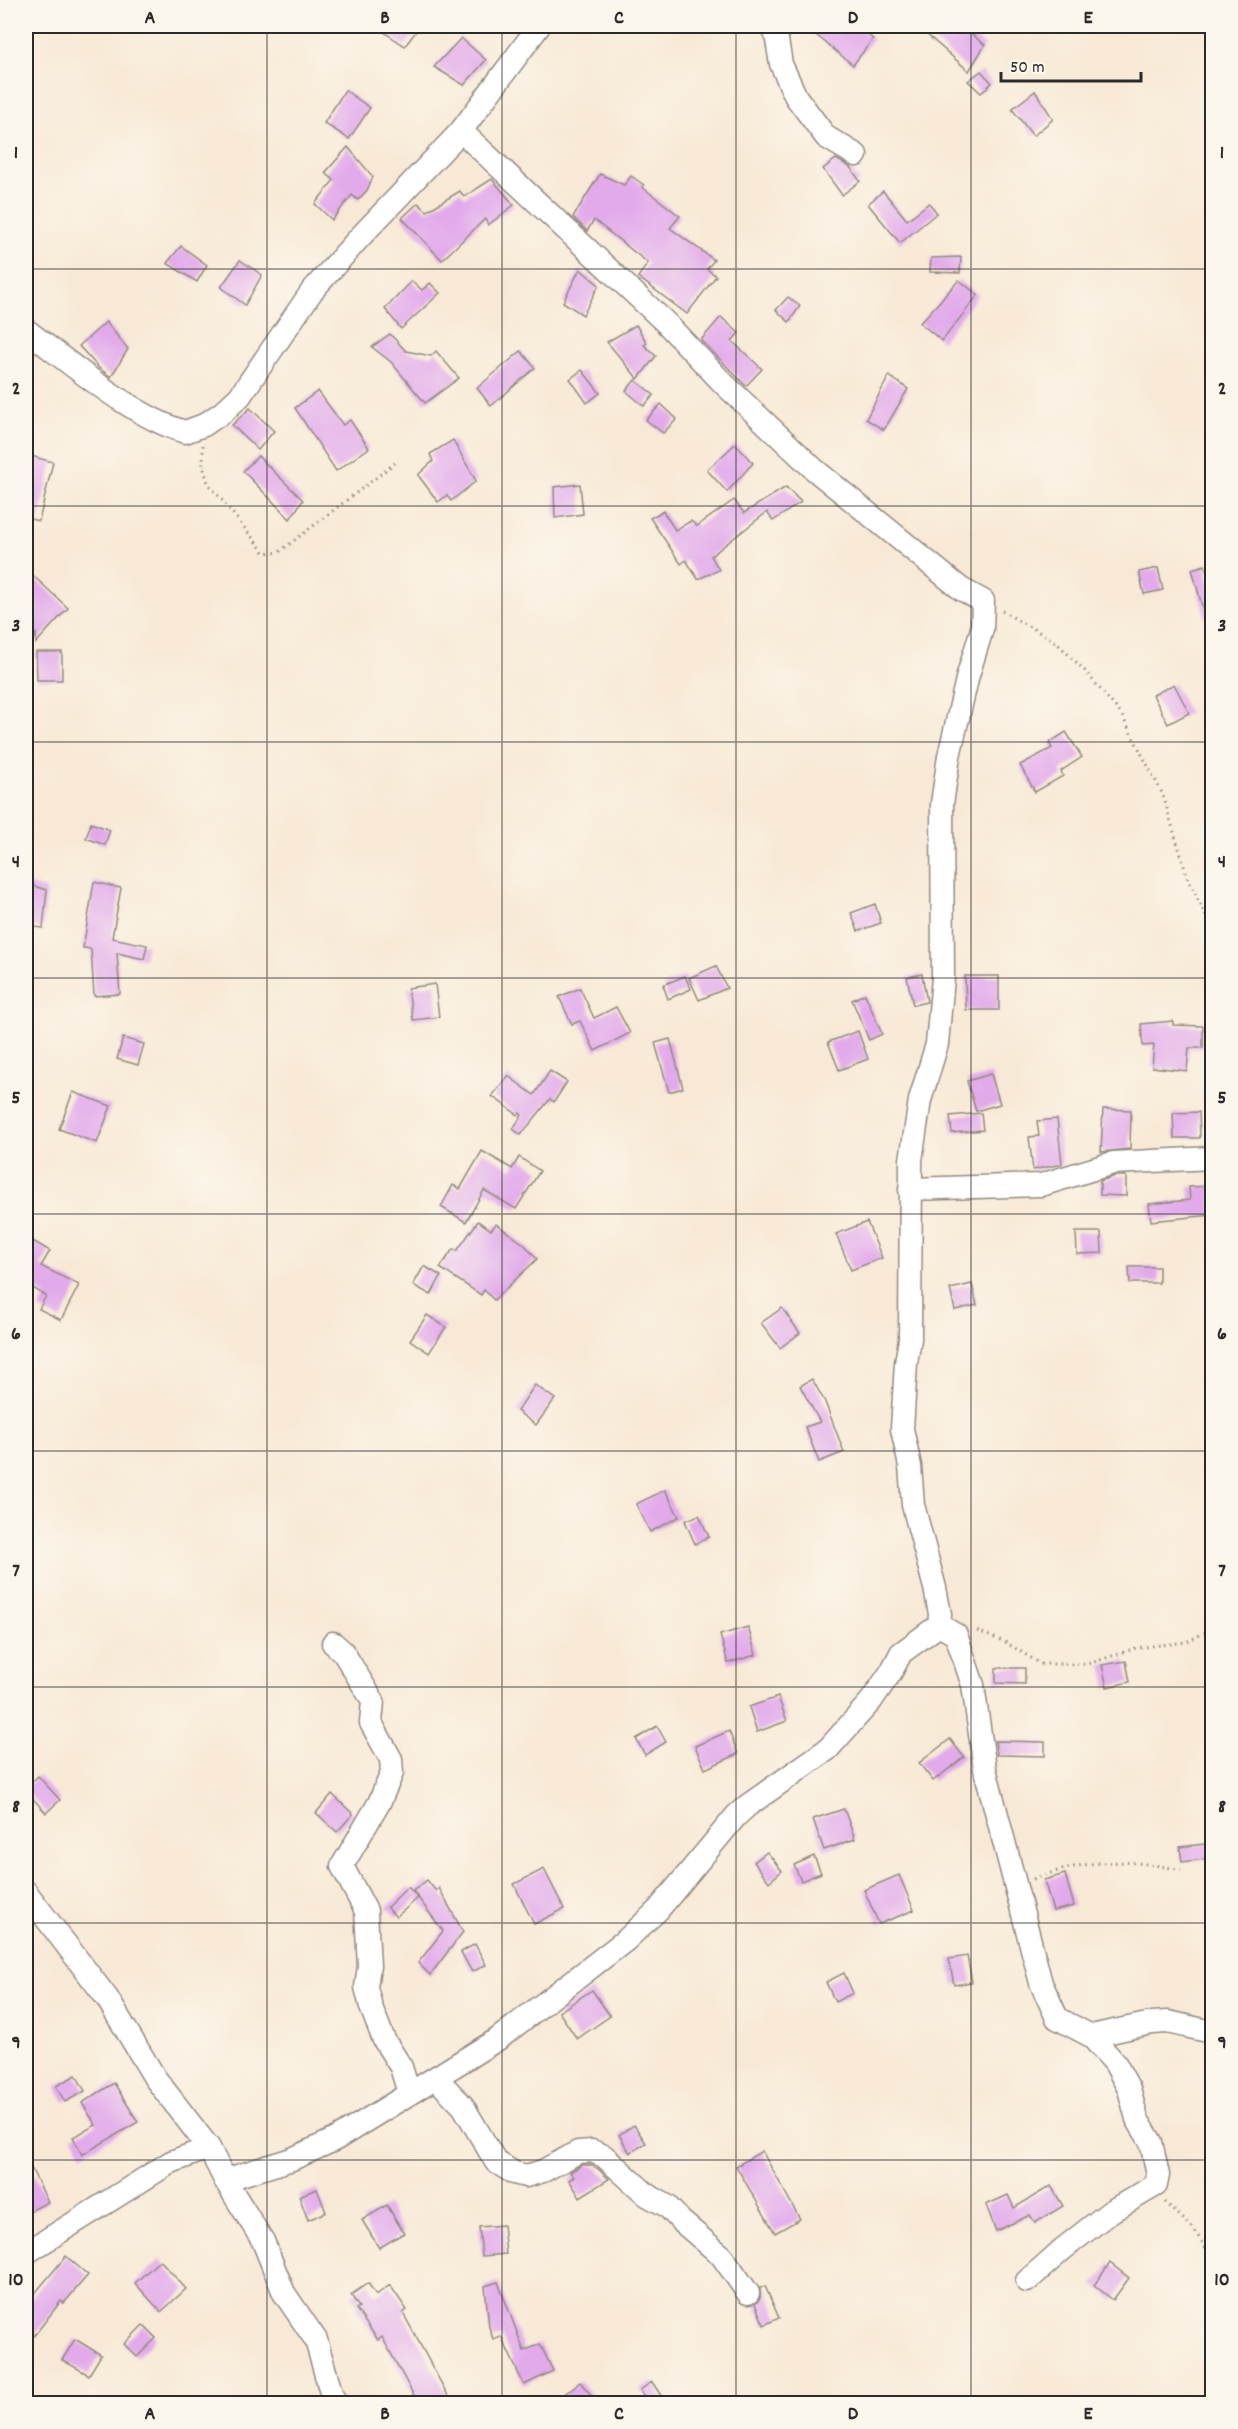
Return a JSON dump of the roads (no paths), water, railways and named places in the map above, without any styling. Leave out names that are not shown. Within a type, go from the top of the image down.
[{"type":"street","points":[[26,330],[122,400],[157,421],[185,432],[204,426],[240,396],[264,364],[289,322],[330,269],[461,131],[539,26]]},
{"type":"street","points":[[771,26],[776,34],[781,64],[796,97],[826,137],[856,155]]},
{"type":"street","points":[[461,131],[666,323],[723,382],[815,470],[962,589],[982,601],[982,629],[962,698],[949,756],[942,804],[944,978],[937,1044],[920,1100],[911,1160],[910,1339],[906,1363],[902,1429],[910,1466],[914,1505],[939,1605],[973,1685],[985,1769],[1041,1983],[1057,2018],[1090,2036],[1115,2063],[1129,2089],[1137,2120],[1151,2142],[1158,2175],[1156,2185],[1110,2212],[1027,2281]]},
{"type":"street","points":[[910,1189],[1041,1185],[1113,1163],[1212,1158]]},
{"type":"street","points":[[225,2180],[292,2160],[336,2139],[498,2039],[627,1940],[658,1910],[736,1816],[828,1749],[871,1701],[901,1653],[948,1630]]},
{"type":"street","points":[[333,1643],[343,1652],[373,1701],[371,1723],[391,1759],[392,1773],[379,1803],[342,1866],[366,1911],[369,1966],[366,1987],[371,2007],[384,2040],[401,2067],[409,2093]]},
{"type":"street","points":[[26,1892],[106,1998],[155,2078],[209,2148],[225,2180],[263,2241],[284,2294],[316,2340],[332,2396],[337,2403]]},
{"type":"street","points":[[1090,2036],[1152,2023],[1168,2022],[1212,2032]]},
{"type":"street","points":[[436,2078],[463,2106],[496,2162],[514,2173],[526,2176],[543,2171],[578,2152],[592,2151],[604,2156],[647,2195],[667,2206],[722,2256],[748,2293]]},
{"type":"street","points":[[26,2253],[171,2162],[209,2148]]}]
